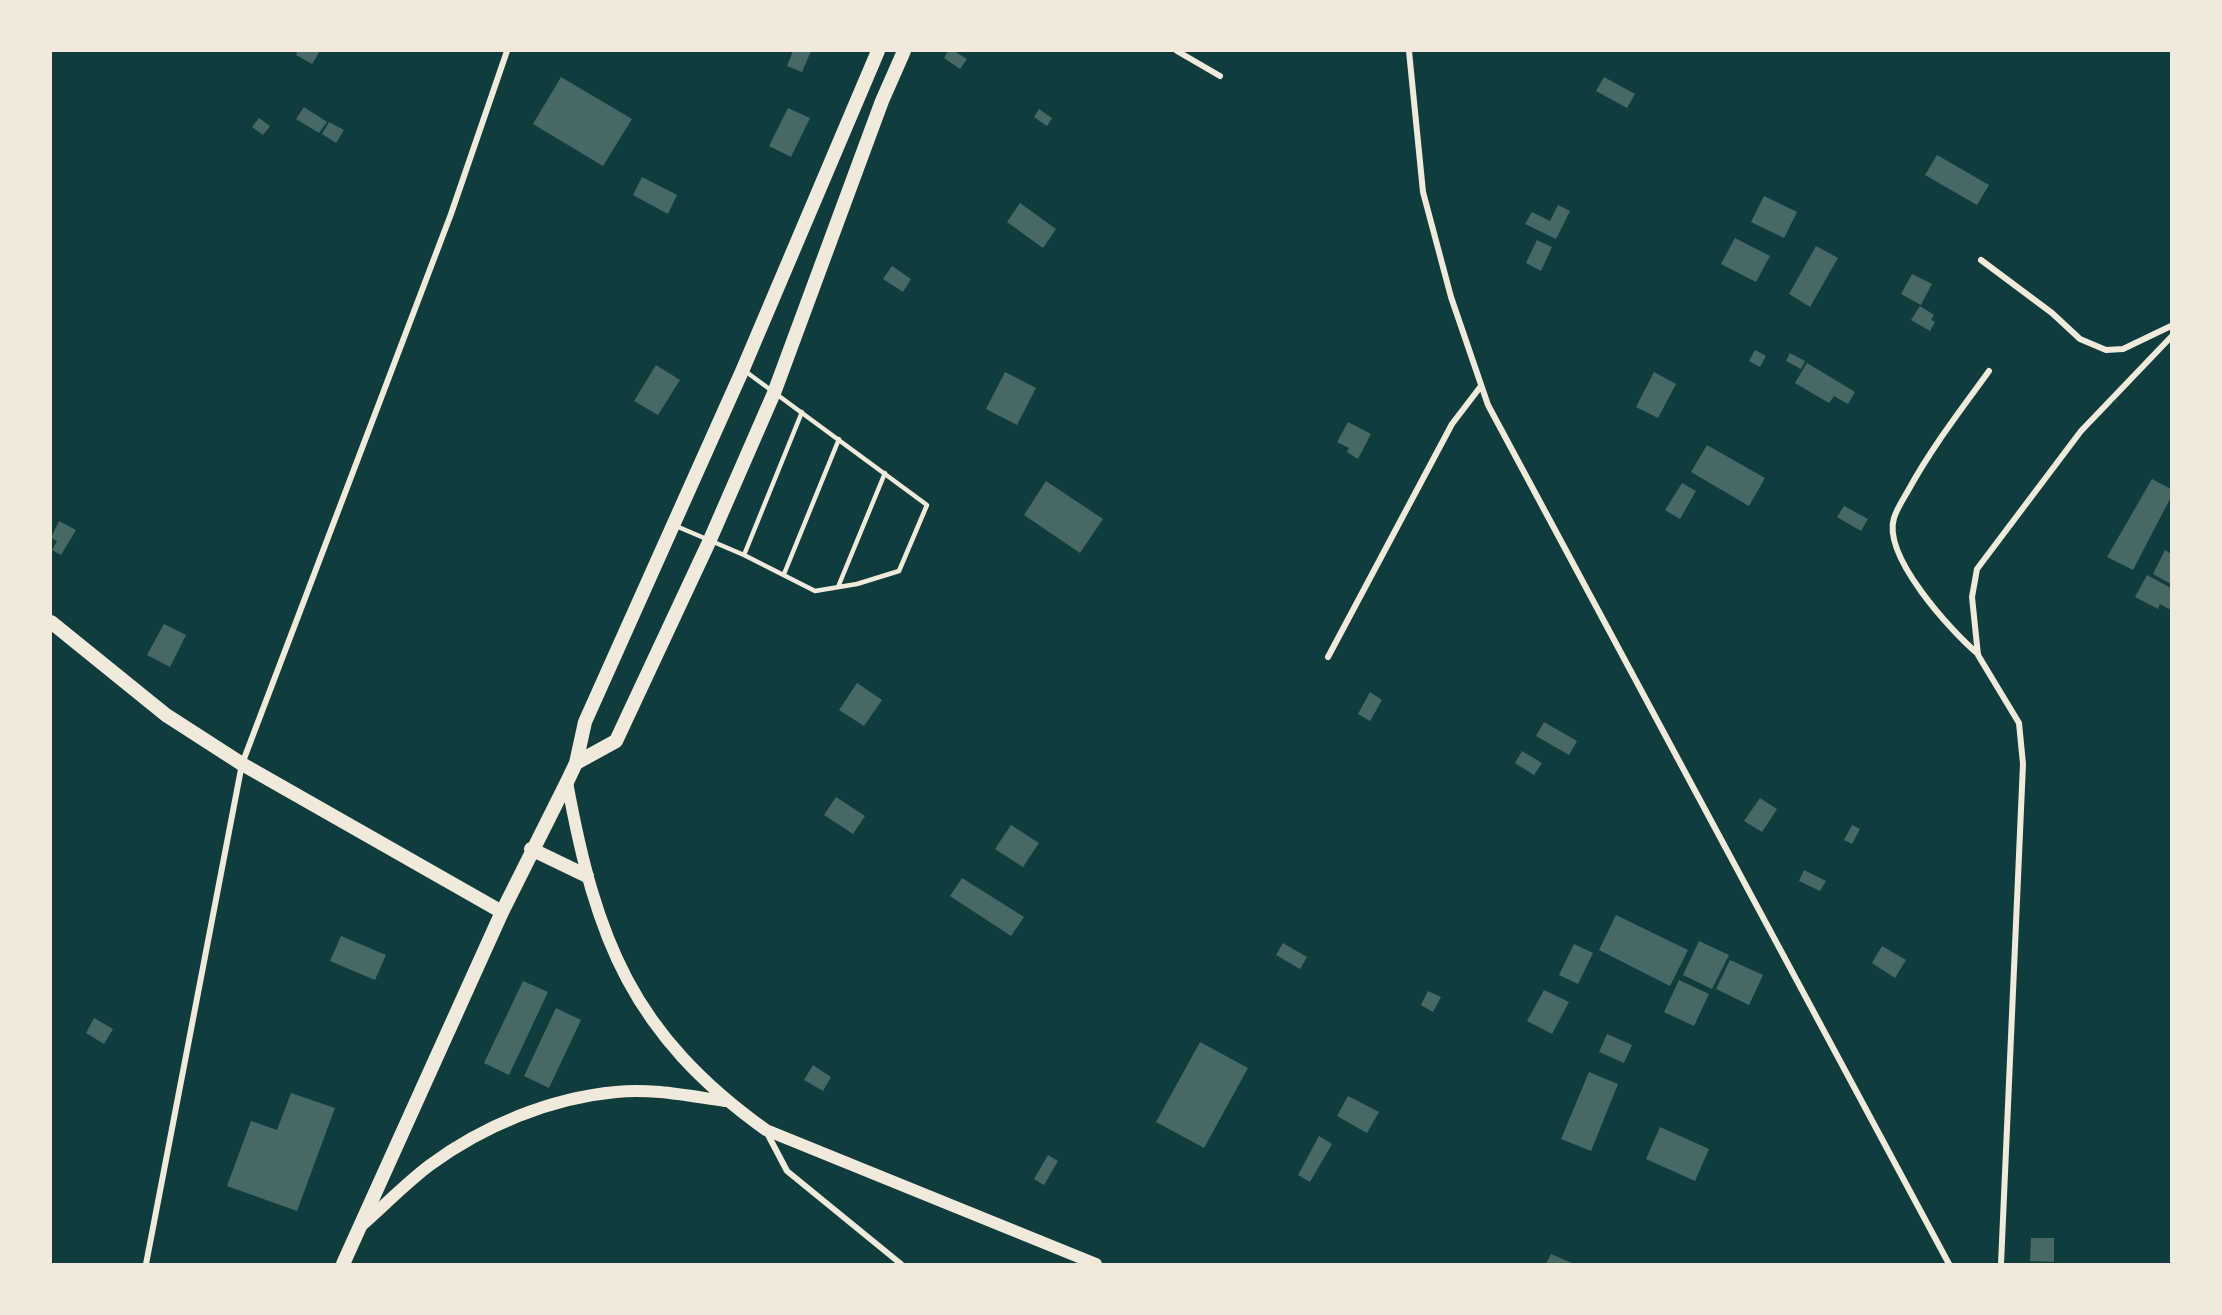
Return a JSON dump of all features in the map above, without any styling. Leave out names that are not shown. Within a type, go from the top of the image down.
[{"type":"main road","points":[[343,1264],[531,849],[576,763],[585,722],[675,525],[878,51]]},
{"type":"main road","points":[[576,763],[616,741],[709,542],[774,393],[882,101],[904,51]]},
{"type":"main road","points":[[860,92],[882,101]]},
{"type":"main road","points":[[51,622],[166,715],[242,764],[502,912]]},
{"type":"main road","points":[[567,782],[587,876],[612,951],[639,1004],[660,1035],[725,1101],[766,1130],[1096,1264]]},
{"type":"main road","points":[[531,849],[587,876]]},
{"type":"main road","points":[[360,1227],[429,1166],[497,1126],[540,1109],[576,1098],[617,1091],[656,1091],[725,1101]]},
{"type":"street","points":[[146,1264],[242,764],[451,214],[507,51]]},
{"type":"street","points":[[1177,51],[1220,76]]},
{"type":"street","points":[[1409,51],[1423,192],[1451,297],[1488,405],[1949,1264]]},
{"type":"street","points":[[1981,260],[2052,313],[2066,329],[2080,339],[2106,350],[2123,349],[2171,326]]},
{"type":"street","points":[[1978,655],[1971,597],[1977,569],[2074,440],[2171,337]]},
{"type":"street","points":[[1989,371],[1928,456],[1893,519],[1895,545],[1914,579],[1950,629],[1978,655],[2019,723],[2023,764],[2001,1264]]},
{"type":"street","points":[[1328,657],[1452,424],[1481,386]]},
{"type":"street","points":[[766,1130],[787,1171],[901,1264]]},
{"type":"lane","points":[[675,525],[709,542],[744,555],[815,591],[857,584],[899,571],[927,505],[743,369]]},
{"type":"lane","points":[[744,555],[802,412]]},
{"type":"lane","points":[[783,574],[839,440]]},
{"type":"lane","points":[[838,587],[885,473]]},
{"type":"building","points":[[298,51],[320,51],[312,64],[296,55]]},
{"type":"building","points":[[793,51],[811,51],[802,72],[787,66]]},
{"type":"building","points":[[948,51],[954,51],[967,59],[960,69],[944,58]]},
{"type":"building","points":[[561,77],[632,119],[603,166],[533,124]]},
{"type":"building","points":[[1604,77],[1635,94],[1627,108],[1596,91]]},
{"type":"building","points":[[304,107],[327,122],[319,133],[296,119]]},
{"type":"building","points":[[788,108],[810,118],[791,157],[769,146]]},
{"type":"building","points":[[1039,109],[1052,118],[1047,126],[1034,117]]},
{"type":"building","points":[[259,118],[270,126],[263,135],[252,127]]},
{"type":"building","points":[[329,122],[344,130],[336,143],[322,134]]},
{"type":"building","points":[[1937,155],[1989,185],[1977,205],[1925,175]]},
{"type":"building","points":[[642,177],[677,195],[668,214],[633,195]]},
{"type":"building","points":[[1764,196],[1797,212],[1784,238],[1751,222]]},
{"type":"building","points":[[1020,203],[1056,229],[1043,248],[1007,222]]},
{"type":"building","points":[[1558,205],[1570,211],[1556,239],[1525,224],[1532,212],[1550,221]]},
{"type":"building","points":[[1735,238],[1770,256],[1756,282],[1721,264]]},
{"type":"building","points":[[1537,240],[1552,247],[1541,271],[1526,263]]},
{"type":"building","points":[[1816,246],[1838,258],[1810,307],[1789,294]]},
{"type":"building","points":[[892,266],[911,279],[903,292],[883,279]]},
{"type":"building","points":[[1912,274],[1932,284],[1921,305],[1901,294]]},
{"type":"building","points":[[1920,306],[1934,315],[1931,320],[1935,322],[1930,331],[1911,320]]},
{"type":"building","points":[[1755,350],[1766,356],[1760,367],[1749,361]]},
{"type":"building","points":[[1790,353],[1805,361],[1801,369],[1786,361]]},
{"type":"building","points":[[1807,363],[1855,392],[1848,404],[1834,396],[1829,403],[1795,383]]},
{"type":"building","points":[[656,365],[680,380],[658,415],[634,401]]},
{"type":"building","points":[[1005,372],[1036,388],[1017,425],[986,409]]},
{"type":"building","points":[[1654,372],[1676,384],[1658,418],[1636,407]]},
{"type":"building","points":[[1348,422],[1371,434],[1358,459],[1347,452],[1349,448],[1337,442]]},
{"type":"building","points":[[1707,445],[1765,478],[1749,506],[1691,472]]},
{"type":"building","points":[[2152,479],[2171,489],[2171,497],[2133,570],[2107,557]]},
{"type":"building","points":[[1046,481],[1103,519],[1080,553],[1024,515]]},
{"type":"building","points":[[1682,483],[1696,491],[1680,519],[1665,510]]},
{"type":"building","points":[[1844,506],[1868,519],[1861,531],[1837,517]]},
{"type":"building","points":[[59,521],[76,530],[61,555],[52,550],[57,541],[51,538]]},
{"type":"building","points":[[2165,550],[2171,554],[2171,584],[2153,574]]},
{"type":"building","points":[[2147,575],[2171,588],[2171,610],[2160,604],[2158,609],[2135,597]]},
{"type":"building","points":[[164,624],[186,635],[170,667],[147,655]]},
{"type":"building","points":[[857,683],[882,700],[864,726],[839,710]]},
{"type":"building","points":[[1370,692],[1382,700],[1370,721],[1358,714]]},
{"type":"building","points":[[1544,722],[1577,741],[1569,755],[1536,736]]},
{"type":"building","points":[[1522,751],[1542,763],[1534,775],[1515,763]]},
{"type":"building","points":[[836,797],[865,816],[853,834],[824,815]]},
{"type":"building","points":[[1760,798],[1777,809],[1762,832],[1744,821]]},
{"type":"building","points":[[1011,825],[1039,843],[1023,867],[995,849]]},
{"type":"building","points":[[1852,825],[1860,829],[1852,844],[1844,840]]},
{"type":"building","points":[[1804,870],[1826,881],[1820,891],[1799,881]]},
{"type":"building","points":[[962,878],[1024,917],[1011,936],[950,896]]},
{"type":"building","points":[[1616,915],[1688,950],[1670,986],[1599,950]]},
{"type":"building","points":[[341,936],[386,955],[375,980],[330,961]]},
{"type":"building","points":[[1699,941],[1729,955],[1712,989],[1683,975]]},
{"type":"building","points":[[1283,943],[1307,957],[1300,969],[1276,955]]},
{"type":"building","points":[[1574,944],[1593,953],[1578,984],[1559,975]]},
{"type":"building","points":[[1882,946],[1906,960],[1895,978],[1872,963]]},
{"type":"building","points":[[1730,960],[1763,975],[1749,1005],[1716,989]]},
{"type":"building","points":[[1679,980],[1709,994],[1694,1026],[1664,1012]]},
{"type":"building","points":[[523,981],[548,992],[509,1075],[484,1063]]},
{"type":"building","points":[[1544,990],[1569,1002],[1552,1034],[1527,1021]]},
{"type":"building","points":[[1428,991],[1441,997],[1433,1012],[1421,1005]]},
{"type":"building","points":[[556,1008],[581,1020],[549,1088],[524,1076]]},
{"type":"building","points":[[94,1018],[113,1029],[104,1044],[86,1033]]},
{"type":"building","points":[[1607,1034],[1632,1045],[1624,1063],[1599,1052]]},
{"type":"building","points":[[1200,1042],[1248,1068],[1204,1148],[1156,1122]]},
{"type":"building","points":[[813,1065],[831,1077],[823,1091],[804,1080]]},
{"type":"building","points":[[1589,1072],[1618,1084],[1591,1151],[1561,1139]]},
{"type":"building","points":[[291,1093],[335,1108],[297,1211],[227,1186],[251,1121],[277,1130]]},
{"type":"building","points":[[1348,1096],[1379,1112],[1367,1133],[1337,1116]]},
{"type":"building","points":[[1660,1127],[1709,1149],[1695,1181],[1646,1159]]},
{"type":"building","points":[[1319,1136],[1332,1144],[1310,1182],[1298,1175]]},
{"type":"building","points":[[1048,1155],[1058,1161],[1044,1185],[1034,1179]]},
{"type":"building","points":[[2031,1238],[2054,1238],[2054,1262],[2030,1261]]},
{"type":"building","points":[[1551,1254],[1574,1264],[1546,1264]]}]
